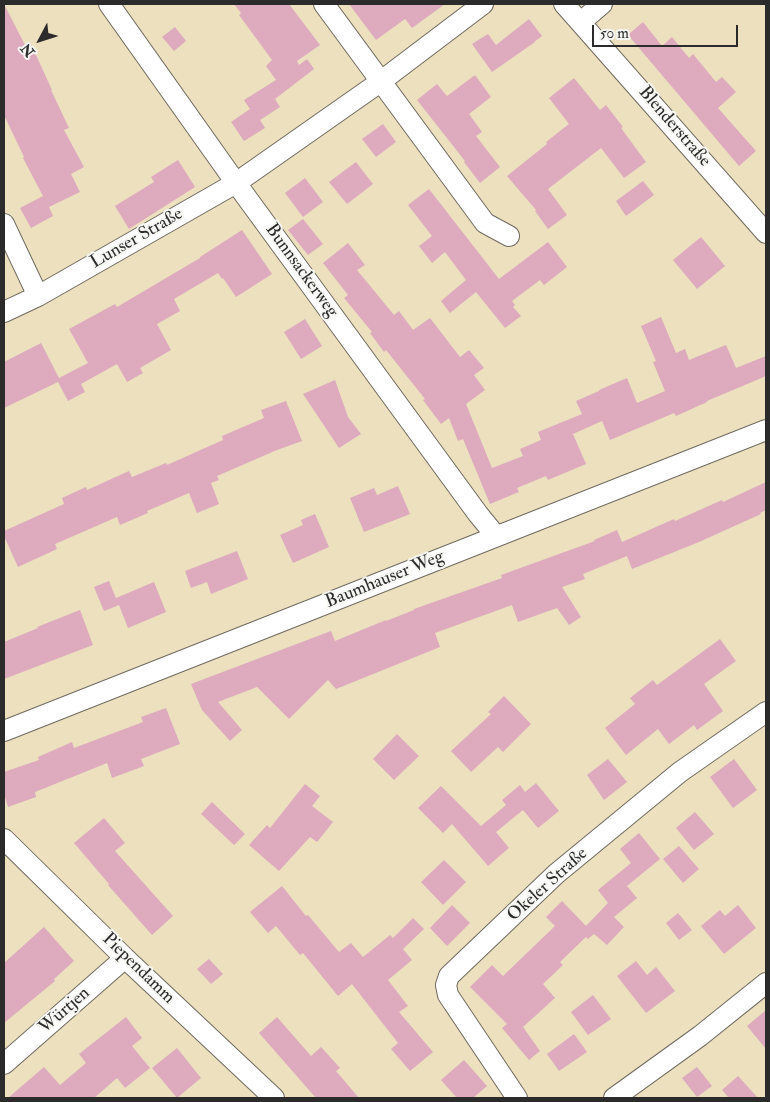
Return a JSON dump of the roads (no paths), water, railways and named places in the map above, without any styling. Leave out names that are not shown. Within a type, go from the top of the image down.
[{"type":"street","name":"Bunnsackerweg","points":[[110,4],[236,183],[496,536]]},
{"type":"street","points":[[324,4],[485,223],[509,236]]},
{"type":"street","points":[[236,183],[380,82],[483,4]]},
{"type":"street","name":"Blenderstraße","points":[[564,4],[766,233]]},
{"type":"street","points":[[581,22],[602,4]]},
{"type":"street","name":"Lunser Straße","points":[[4,312],[38,296],[236,183]]},
{"type":"street","points":[[4,224],[38,296]]},
{"type":"street","name":"Baumhauser Weg","points":[[4,731],[766,430]]},
{"type":"street","name":"Okeler Straße","points":[[517,1098],[448,995],[446,985],[449,976],[556,874],[680,772],[766,712]]},
{"type":"street","name":"Piependamm","points":[[4,839],[125,958],[274,1098]]},
{"type":"street","name":"Würtjen","points":[[4,1064],[125,958]]},
{"type":"street","points":[[614,1098],[700,1036],[766,983]]}]
